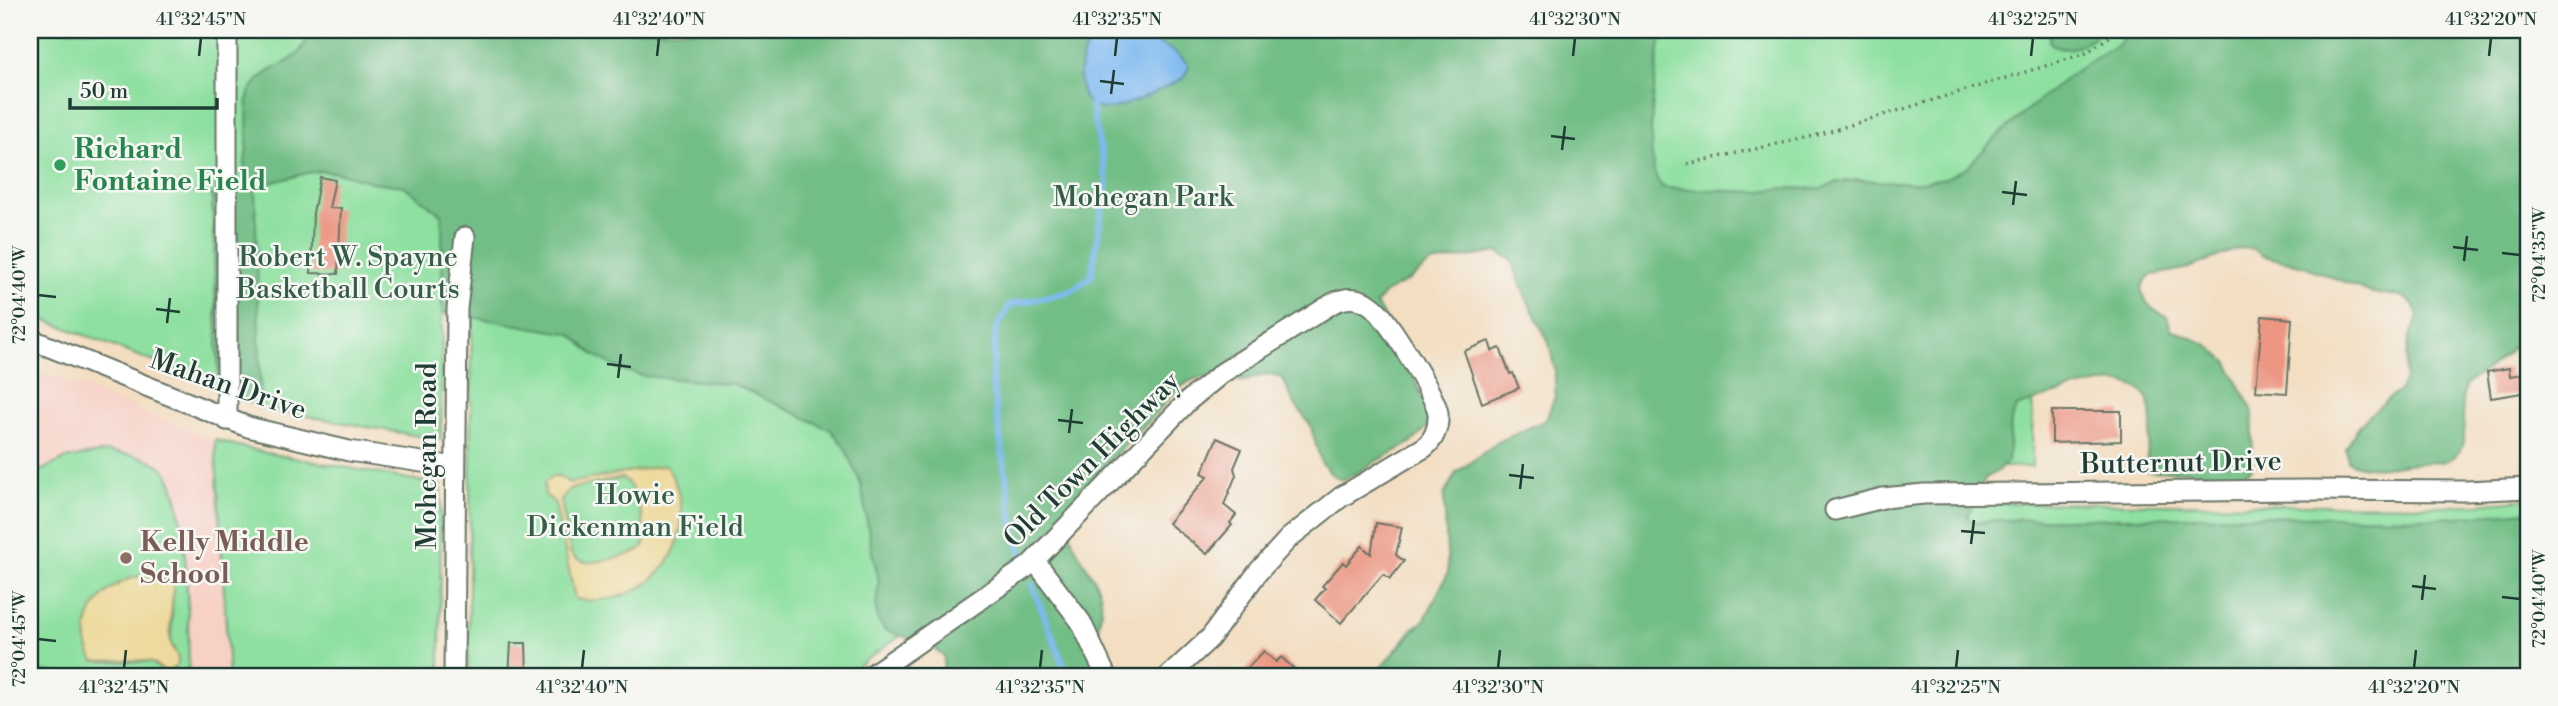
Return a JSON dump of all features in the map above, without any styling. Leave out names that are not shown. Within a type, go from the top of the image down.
[{"type":"street","points":[[227,30],[227,420]]},
{"type":"street","name":"Mohegan Road","points":[[454,676],[457,309],[465,237]]},
{"type":"street","name":"Old Town Highway","points":[[870,676],[1035,561],[1210,381],[1333,303],[1347,298],[1359,299],[1373,306],[1385,319],[1434,400],[1438,415],[1434,436],[1424,447],[1341,497],[1289,538],[1258,572],[1210,638],[1169,676]]},
{"type":"street","name":"Mahan Drive","points":[[30,339],[227,420],[297,440],[349,451],[455,467]]},
{"type":"street","name":"Butternut Drive","points":[[1835,510],[1883,498],[1924,494],[2466,491],[2528,488]]},
{"type":"street","points":[[1035,561],[1081,622],[1107,676]]},
{"type":"path","points":[[1687,164],[1814,136],[2065,60],[2093,49],[2119,30]]},
{"type":"shaded area","name":"Kelly Middle School","points":[[30,367],[215,440],[229,676],[30,676]]},
{"type":"green space","points":[[30,30],[2528,30],[2034,210],[2032,467],[1834,466],[1877,502],[2455,506],[2528,499],[2528,676],[1375,676],[1413,628],[1546,551],[1617,464],[1481,198],[1199,366],[996,568],[843,676],[468,676],[472,317],[442,313],[441,440],[261,408],[253,188],[212,194],[219,387],[30,314]]},
{"type":"green space","name":"Mohegan Park","points":[[309,30],[1662,30],[1651,140],[1657,179],[1665,188],[1756,192],[1783,188],[1820,189],[1838,182],[1858,180],[1913,183],[1946,178],[1968,167],[1993,140],[2044,96],[2077,70],[2117,45],[2132,30],[2528,30],[2528,349],[2514,347],[2468,383],[2464,390],[2462,406],[2464,438],[2454,457],[2442,462],[2381,467],[2365,467],[2348,461],[2346,448],[2359,425],[2400,391],[2405,379],[2409,338],[2418,314],[2412,303],[2400,296],[2372,293],[2304,266],[2264,256],[2253,249],[2240,248],[2189,268],[2149,276],[2141,288],[2147,303],[2167,317],[2171,329],[2208,345],[2228,363],[2253,412],[2252,468],[2244,474],[2229,478],[2187,471],[2147,471],[2151,414],[2150,406],[2142,392],[2129,385],[2091,385],[2017,407],[2011,420],[2008,461],[1998,471],[1986,477],[1968,517],[1979,522],[2252,516],[2443,518],[2528,511],[2528,676],[1373,676],[1425,619],[1448,573],[1444,495],[1456,473],[1498,442],[1546,420],[1555,396],[1555,371],[1549,343],[1511,259],[1498,252],[1431,263],[1409,280],[1385,293],[1376,304],[1397,336],[1432,420],[1412,441],[1341,480],[1330,473],[1321,462],[1310,424],[1294,403],[1283,379],[1268,374],[1243,381],[1209,378],[1184,384],[1091,481],[1080,495],[1069,520],[1069,530],[1076,549],[1100,593],[1101,612],[1093,655],[1096,676],[943,676],[944,657],[935,649],[885,630],[877,619],[879,580],[861,484],[844,446],[831,430],[733,384],[643,376],[619,369],[593,354],[571,334],[442,312],[442,215],[404,186],[321,171],[255,187],[261,408],[219,387],[212,194],[249,189],[245,168],[249,93],[264,75],[299,53]]},
{"type":"green space","points":[[2051,30],[2102,30],[2084,44],[2062,48],[2049,41]]},
{"type":"green space","points":[[215,440],[262,452],[441,485],[440,676],[229,676]]},
{"type":"green space","points":[[105,452],[137,456],[159,465],[173,485],[179,507],[186,564],[189,667],[180,676],[91,676],[30,670],[30,476],[65,459]],"holes":[[[173,583],[171,644],[175,649],[167,671],[161,670],[152,662],[98,661]]]},
{"type":"sand","points":[[666,465],[678,492],[682,518],[678,542],[667,563],[651,581],[629,593],[604,600],[575,599],[555,503],[545,495],[544,483],[553,476],[559,476],[569,483]],"holes":[[[622,478],[628,483],[640,509],[644,546],[607,560],[585,562],[576,559],[571,554],[561,501],[570,489]]]},
{"type":"sand","points":[[140,576],[152,576],[173,583],[170,638],[178,662],[174,668],[167,671],[143,661],[94,661],[88,647],[86,633],[94,607],[113,587]]},
{"type":"water","points":[[1103,32],[1139,38],[1172,50],[1189,66],[1184,78],[1121,106],[1103,109],[1093,106],[1086,101],[1082,93],[1081,63],[1088,43]]},
{"type":"building","points":[[320,177],[335,180],[329,208],[341,208],[338,274],[311,273],[313,213]]},
{"type":"building","points":[[2262,316],[2292,319],[2287,393],[2256,391]]},
{"type":"building","points":[[1489,341],[1492,351],[1500,348],[1510,374],[1513,373],[1519,388],[1482,403],[1464,351]]},
{"type":"building","points":[[2509,368],[2510,376],[2528,373],[2528,392],[2491,398],[2487,372]]},
{"type":"building","points":[[2052,411],[2121,411],[2121,441],[2052,443]]},
{"type":"building","points":[[1217,438],[1242,449],[1234,468],[1236,475],[1224,505],[1236,515],[1230,523],[1232,525],[1207,554],[1168,523],[1208,476],[1202,473]]},
{"type":"building","points":[[1376,523],[1402,527],[1396,555],[1404,561],[1390,579],[1383,574],[1341,623],[1315,600],[1325,588],[1322,586],[1343,562],[1346,565],[1362,546],[1371,554]]},
{"type":"building","points":[[511,643],[526,643],[527,676],[509,676]]},
{"type":"building","points":[[1264,651],[1276,662],[1281,657],[1302,676],[1240,676]]},
{"type":"waterway","points":[[1021,552],[1014,530],[992,382],[996,329],[1010,305],[1071,291],[1091,277],[1107,181],[1091,104]]},
{"type":"waterway","points":[[1032,585],[1068,676]]},
{"type":"place","name":"Richard Fontaine Field","points":[[60,165]]},
{"type":"place","name":"Kelly Middle School","points":[[126,558]]},
{"type":"park label","name":"Robert W. Spayne Basketball Courts","points":[[348,273]]},
{"type":"park label","name":"Howie Dickenman Field","points":[[635,511]]}]
